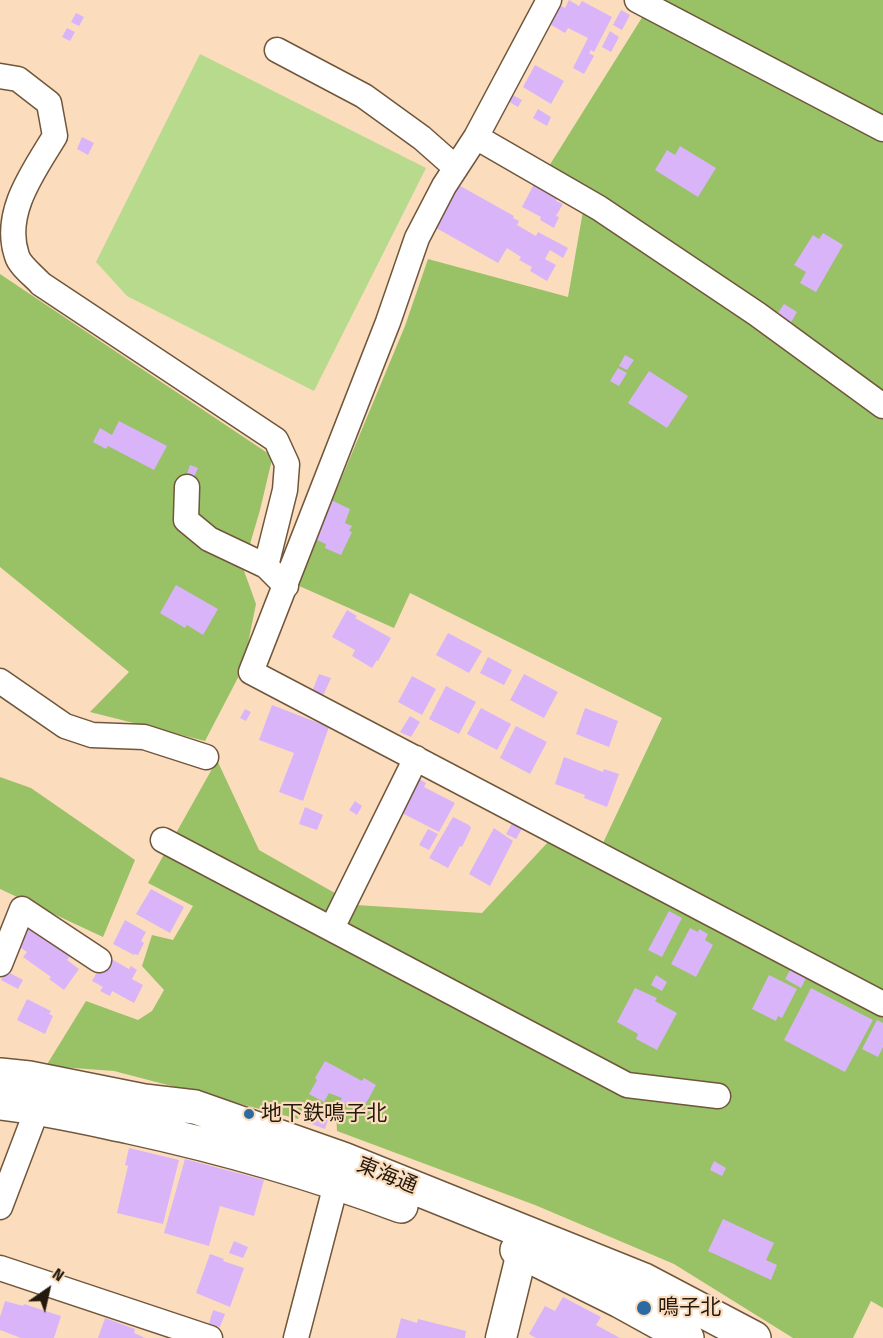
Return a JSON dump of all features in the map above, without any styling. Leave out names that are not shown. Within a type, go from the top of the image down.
[{"type":"main road","name":"東海通","points":[[0,1075],[29,1078],[144,1101],[195,1107],[340,1170],[525,1242],[644,1280],[754,1338]]},
{"type":"main road","name":"東海通","points":[[0,1103],[38,1107],[187,1140],[340,1170]]},
{"type":"main road","name":"東海通","points":[[525,1242],[687,1338]]},
{"type":"street","points":[[549,0],[476,137],[417,238],[388,322],[251,672],[883,1004]]},
{"type":"street","points":[[637,0],[883,129]]},
{"type":"street","points":[[277,50],[364,96],[422,138],[456,168]]},
{"type":"street","points":[[0,76],[18,79],[50,103],[55,136],[23,189],[12,228],[17,258],[42,284],[139,351],[276,440],[287,464],[285,490],[266,566]]},
{"type":"street","points":[[476,137],[599,208],[757,314],[883,406]]},
{"type":"street","points":[[187,487],[186,520],[209,539],[266,566],[286,586]]},
{"type":"street","points":[[0,681],[65,726],[92,735],[144,737],[206,757]]},
{"type":"street","points":[[332,928],[416,758]]},
{"type":"street","points":[[163,840],[627,1085],[718,1096]]},
{"type":"street","points":[[0,964],[22,909],[99,960]]},
{"type":"street","points":[[0,1208],[38,1107]]},
{"type":"street","points":[[296,1338],[340,1170]]},
{"type":"street","points":[[501,1338],[525,1242]]},
{"type":"street","points":[[0,1268],[210,1338]]},
{"type":"green space","points":[[653,0],[883,0],[883,1308],[871,1301],[853,1338],[793,1338],[674,1264],[535,1205],[337,1131],[336,1111],[307,1099],[298,1119],[114,1071],[46,1066],[86,1001],[138,1020],[152,1011],[164,990],[142,966],[152,935],[173,940],[193,906],[148,883],[217,760],[259,850],[356,905],[482,913],[549,841],[594,862],[662,718],[410,593],[394,628],[297,585],[405,326],[428,259],[568,297],[583,211],[549,166]]},
{"type":"green space","points":[[200,54],[426,168],[314,391],[127,296],[96,262]]},
{"type":"green space","points":[[0,274],[269,454],[274,451],[243,568],[256,604],[243,668],[205,741],[90,712],[129,672],[0,567]]},
{"type":"green space","points":[[0,777],[31,788],[135,860],[103,937],[0,889]]},
{"type":"building","points":[[569,0],[579,6],[582,1],[612,17],[594,52],[591,50],[589,53],[594,56],[584,74],[573,68],[588,38],[568,28],[565,33],[546,22],[556,3],[565,8]]},
{"type":"building","points":[[621,10],[630,15],[622,30],[613,25]]},
{"type":"building","points":[[76,13],[84,17],[79,26],[71,22]]},
{"type":"building","points":[[67,28],[75,32],[70,41],[62,37]]},
{"type":"building","points":[[610,31],[619,37],[611,52],[602,47]]},
{"type":"building","points":[[535,65],[564,81],[551,104],[523,87]]},
{"type":"building","points":[[509,93],[522,100],[518,107],[506,100]]},
{"type":"building","points":[[538,109],[551,117],[547,126],[533,118]]},
{"type":"building","points":[[82,137],[94,143],[88,155],[77,149]]},
{"type":"building","points":[[680,146],[716,168],[698,197],[655,170],[667,150],[675,155]]},
{"type":"building","points":[[535,182],[559,195],[556,201],[563,204],[556,216],[559,217],[554,228],[540,220],[541,217],[522,207]]},
{"type":"building","points":[[455,183],[514,216],[513,218],[519,221],[517,225],[536,236],[538,232],[568,248],[563,258],[550,250],[545,259],[556,265],[547,281],[530,271],[532,267],[519,260],[521,257],[507,248],[498,263],[431,225]]},
{"type":"building","points":[[823,233],[843,245],[816,292],[800,283],[806,272],[794,265],[813,235],[819,239]]},
{"type":"building","points":[[784,304],[797,312],[790,324],[776,316]]},
{"type":"building","points":[[625,355],[634,360],[627,370],[619,366]]},
{"type":"building","points":[[618,368],[627,373],[619,386],[610,381]]},
{"type":"building","points":[[649,371],[688,396],[667,428],[628,403]]},
{"type":"building","points":[[119,421],[167,446],[154,470],[108,446],[106,449],[93,442],[100,428],[112,435]]},
{"type":"building","points":[[190,465],[198,468],[194,477],[187,474]]},
{"type":"building","points":[[327,498],[350,509],[345,523],[352,526],[349,531],[352,532],[341,555],[325,548],[326,544],[312,538]]},
{"type":"building","points":[[176,585],[218,609],[203,635],[187,625],[185,628],[160,613]]},
{"type":"building","points":[[347,610],[357,616],[355,618],[391,638],[372,668],[352,656],[355,650],[332,637]]},
{"type":"building","points":[[448,633],[482,651],[469,673],[436,655]]},
{"type":"building","points":[[488,657],[512,670],[504,685],[480,673]]},
{"type":"building","points":[[319,674],[331,678],[323,696],[312,692]]},
{"type":"building","points":[[524,674],[558,692],[544,718],[510,700]]},
{"type":"building","points":[[412,676],[436,689],[422,715],[398,702]]},
{"type":"building","points":[[446,686],[476,702],[459,734],[429,719]]},
{"type":"building","points":[[272,705],[329,727],[303,801],[279,792],[294,753],[259,740]]},
{"type":"building","points":[[481,708],[511,724],[497,750],[467,734]]},
{"type":"building","points":[[585,708],[618,721],[609,747],[576,734]]},
{"type":"building","points":[[245,709],[251,712],[246,721],[240,718]]},
{"type":"building","points":[[410,716],[420,722],[411,737],[400,732]]},
{"type":"building","points":[[516,726],[547,742],[530,774],[500,758]]},
{"type":"building","points":[[564,757],[603,772],[604,769],[619,774],[607,807],[584,798],[585,795],[555,784]]},
{"type":"building","points":[[417,778],[426,783],[424,787],[455,803],[439,832],[398,811]]},
{"type":"building","points":[[355,801],[362,806],[357,815],[349,810]]},
{"type":"building","points":[[305,807],[323,815],[317,830],[299,824]]},
{"type":"building","points":[[453,817],[471,828],[448,868],[429,858]]},
{"type":"building","points":[[514,820],[524,825],[516,839],[506,834]]},
{"type":"building","points":[[494,828],[513,841],[490,886],[469,874]]},
{"type":"building","points":[[428,829],[438,834],[429,850],[419,845]]},
{"type":"building","points":[[151,889],[184,907],[170,933],[136,914]]},
{"type":"building","points":[[669,911],[682,918],[662,957],[648,950]]},
{"type":"building","points":[[125,920],[146,932],[138,955],[113,944]]},
{"type":"building","points":[[28,923],[71,955],[67,960],[79,969],[64,990],[49,979],[51,977],[23,957],[27,952],[15,944]]},
{"type":"building","points":[[690,928],[698,932],[699,929],[708,934],[705,940],[713,945],[696,977],[671,964]]},
{"type":"building","points":[[106,956],[129,969],[131,966],[137,970],[132,979],[143,985],[134,1003],[112,991],[110,996],[100,991],[103,987],[92,981]]},
{"type":"building","points":[[793,965],[808,974],[801,988],[785,979]]},
{"type":"building","points":[[6,971],[23,980],[18,989],[1,980]]},
{"type":"building","points":[[656,975],[667,982],[662,991],[651,985]]},
{"type":"building","points":[[769,975],[797,989],[782,1018],[778,1016],[776,1021],[752,1009]]},
{"type":"building","points":[[635,988],[657,998],[655,1001],[677,1013],[657,1050],[636,1039],[638,1034],[617,1022]]},
{"type":"building","points":[[811,988],[873,1020],[845,1072],[784,1040]]},
{"type":"building","points":[[27,999],[51,1011],[49,1014],[53,1016],[45,1034],[17,1020]]},
{"type":"building","points":[[877,1020],[883,1023],[883,1047],[878,1057],[862,1049]]},
{"type":"building","points":[[325,1061],[362,1081],[364,1078],[376,1085],[363,1109],[351,1102],[349,1106],[340,1101],[342,1098],[329,1093],[324,1102],[309,1094]]},
{"type":"building","points":[[309,1103],[331,1111],[325,1129],[303,1121]]},
{"type":"building","points":[[129,1148],[179,1160],[163,1224],[117,1213],[128,1166],[125,1165]]},
{"type":"building","points":[[185,1159],[264,1180],[254,1216],[220,1206],[209,1246],[164,1233]]},
{"type":"building","points":[[714,1161],[726,1168],[722,1176],[710,1170]]},
{"type":"building","points":[[723,1219],[774,1243],[766,1260],[777,1265],[771,1280],[708,1251]]},
{"type":"building","points":[[234,1241],[248,1247],[243,1258],[229,1253]]},
{"type":"building","points":[[210,1254],[244,1268],[230,1307],[196,1293]]},
{"type":"building","points":[[563,1297],[601,1317],[596,1325],[620,1338],[536,1338],[529,1334],[545,1306],[555,1311]]},
{"type":"building","points":[[5,1301],[23,1306],[24,1304],[61,1316],[54,1338],[21,1338],[0,1330],[0,1317]]},
{"type":"building","points":[[213,1310],[225,1314],[220,1327],[209,1324]]},
{"type":"building","points":[[105,1318],[135,1329],[134,1333],[145,1338],[98,1338]]},
{"type":"building","points":[[401,1318],[417,1323],[418,1319],[466,1331],[465,1338],[396,1338]]},
{"type":"place","name":"地下鉄鳴子北","points":[[249,1114]]},
{"type":"place","name":"鳴子北","points":[[644,1308]]}]
